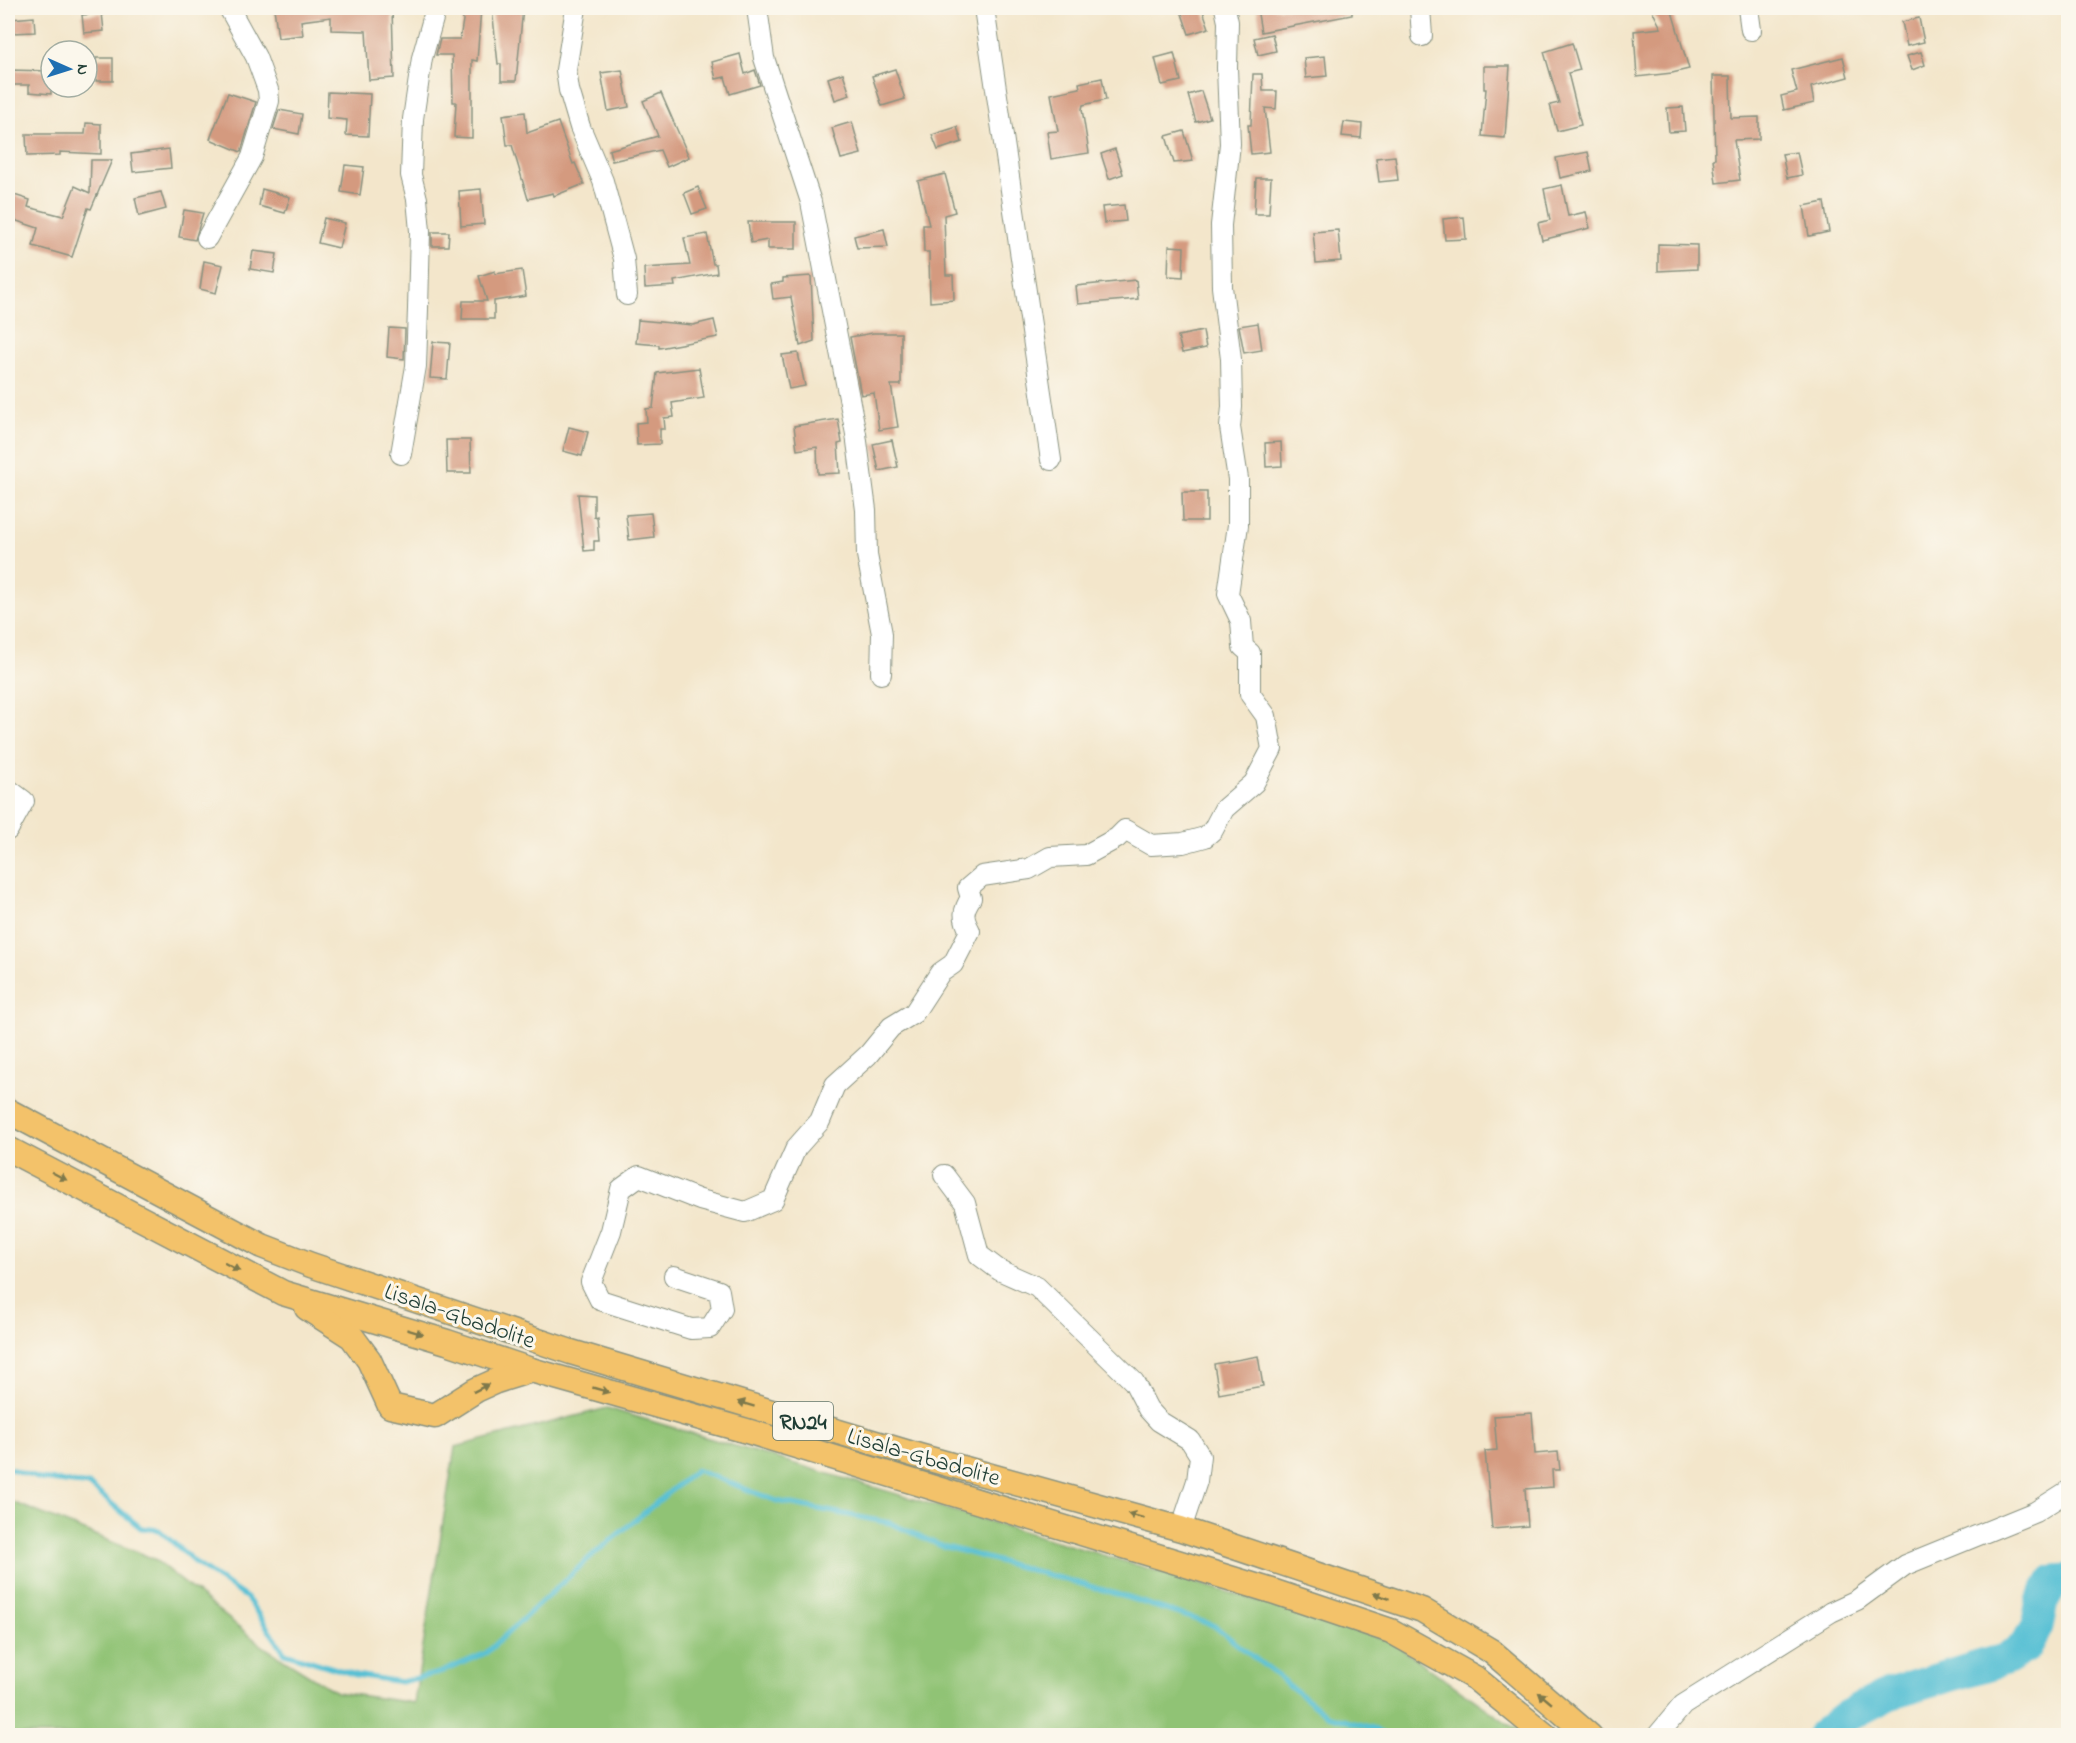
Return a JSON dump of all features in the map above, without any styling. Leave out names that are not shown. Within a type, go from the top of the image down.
[{"type":"main road","name":"Lisala-Gbadolite","points":[[8,1111],[262,1246],[311,1265],[571,1352],[919,1456],[1181,1529],[1422,1610],[1491,1651],[1590,1736]]},
{"type":"main road","name":"Lisala-Gbadolite","points":[[8,1149],[283,1293],[447,1342],[531,1370],[747,1431],[1261,1588],[1392,1631],[1475,1678],[1546,1736]]},
{"type":"main road","points":[[283,1293],[352,1337],[369,1360],[390,1406],[435,1416],[486,1386],[531,1370]]},
{"type":"street","points":[[207,238],[252,157],[269,101],[268,90],[256,57],[229,8]]},
{"type":"street","points":[[401,454],[416,366],[420,231],[417,199],[411,175],[413,119],[422,58],[436,8]]},
{"type":"street","points":[[576,8],[566,70],[569,90],[580,127],[603,181],[624,259],[627,295]]},
{"type":"street","points":[[757,8],[764,58],[811,202],[856,434],[866,510],[867,555],[882,634],[882,674]]},
{"type":"street","points":[[984,8],[1051,460]]},
{"type":"street","points":[[674,1276],[719,1291],[722,1309],[710,1328],[691,1329],[600,1300],[591,1282],[611,1231],[621,1189],[639,1176],[700,1200],[745,1212],[773,1200],[796,1149],[820,1122],[834,1085],[868,1055],[891,1027],[914,1013],[940,973],[953,964],[970,931],[964,921],[963,909],[970,898],[968,888],[982,876],[1029,869],[1050,856],[1086,855],[1117,838],[1125,830],[1151,845],[1183,843],[1205,837],[1213,830],[1224,809],[1254,783],[1272,749],[1266,716],[1250,694],[1250,653],[1243,647],[1241,621],[1228,594],[1238,525],[1238,479],[1230,427],[1231,359],[1222,287],[1221,225],[1230,144],[1228,22],[1225,8]]},
{"type":"street","points":[[1420,8],[1422,36]]},
{"type":"street","points":[[1748,8],[1751,30]]},
{"type":"street","points":[[8,789],[24,801],[8,830]]},
{"type":"street","points":[[944,1175],[965,1203],[979,1255],[999,1270],[1037,1287],[1134,1382],[1148,1409],[1159,1421],[1191,1440],[1200,1456],[1199,1465],[1197,1481],[1181,1529]]},
{"type":"street","points":[[1657,1736],[1683,1705],[1830,1612],[1857,1600],[1905,1565],[2035,1512],[2068,1491]]},
{"type":"green space","points":[[607,1408],[1389,1640],[1524,1735],[8,1735],[8,1500],[154,1559],[264,1647],[336,1692],[414,1703],[455,1447]]},
{"type":"building","points":[[274,8],[392,8],[394,78],[369,80],[366,31],[331,30],[331,17],[301,21],[303,35],[278,38]]},
{"type":"building","points":[[462,8],[481,8],[477,61],[472,60],[472,138],[454,137],[456,102],[453,102],[452,55],[436,55],[440,39],[460,39]]},
{"type":"building","points":[[492,8],[523,8],[516,81],[501,81],[501,64],[498,64]]},
{"type":"building","points":[[1180,8],[1202,8],[1209,28],[1189,34]]},
{"type":"building","points":[[1257,8],[1352,8],[1352,15],[1261,32]]},
{"type":"building","points":[[1651,8],[1671,8],[1689,69],[1637,77],[1634,31],[1661,28]]},
{"type":"building","points":[[102,13],[104,31],[84,33],[82,15]]},
{"type":"building","points":[[34,17],[35,32],[12,33],[11,19]]},
{"type":"building","points":[[1919,18],[1924,42],[1907,46],[1902,22]]},
{"type":"building","points":[[1272,34],[1276,51],[1258,55],[1254,38]]},
{"type":"building","points":[[1572,43],[1580,70],[1568,73],[1581,125],[1557,131],[1550,105],[1559,103],[1544,52]]},
{"type":"building","points":[[1921,52],[1925,65],[1912,70],[1907,56]]},
{"type":"building","points":[[1174,53],[1181,81],[1162,85],[1155,58]]},
{"type":"building","points":[[740,54],[745,74],[755,70],[760,85],[730,94],[725,77],[716,79],[712,62]]},
{"type":"building","points":[[1325,56],[1327,76],[1306,78],[1304,58]]},
{"type":"building","points":[[1843,57],[1848,77],[1811,87],[1814,103],[1784,110],[1781,96],[1797,92],[1791,70]]},
{"type":"building","points":[[99,58],[113,58],[113,81],[99,81]]},
{"type":"building","points":[[1484,66],[1510,66],[1505,138],[1482,136],[1486,89],[1484,89]]},
{"type":"building","points":[[895,69],[905,99],[882,106],[872,76]]},
{"type":"building","points":[[8,70],[39,71],[39,93],[29,92],[29,85],[8,85]]},
{"type":"building","points":[[622,70],[629,107],[608,111],[601,73]]},
{"type":"building","points":[[843,73],[850,95],[835,100],[828,78]]},
{"type":"building","points":[[1253,74],[1262,74],[1263,91],[1277,91],[1276,109],[1265,108],[1270,152],[1251,154],[1248,125],[1251,125]]},
{"type":"building","points":[[1713,76],[1730,76],[1731,118],[1759,117],[1759,139],[1734,140],[1740,180],[1716,183],[1713,159],[1715,159]]},
{"type":"building","points":[[1102,78],[1106,100],[1083,105],[1082,109],[1089,153],[1051,159],[1047,132],[1058,131],[1051,94],[1080,88],[1079,83]]},
{"type":"building","points":[[1201,91],[1210,118],[1196,122],[1188,95]]},
{"type":"building","points":[[328,92],[370,94],[368,136],[346,135],[347,120],[327,118]]},
{"type":"building","points":[[228,93],[256,102],[241,152],[210,139]]},
{"type":"building","points":[[661,93],[689,157],[667,167],[660,150],[612,161],[609,150],[658,136],[643,101]]},
{"type":"building","points":[[1683,107],[1685,131],[1669,132],[1667,108]]},
{"type":"building","points":[[279,110],[302,114],[299,134],[273,129]]},
{"type":"building","points":[[525,112],[527,133],[558,122],[573,164],[575,163],[584,184],[554,196],[553,193],[528,199],[512,145],[507,145],[503,115]]},
{"type":"building","points":[[852,122],[861,154],[841,159],[832,128]]},
{"type":"building","points":[[1344,122],[1362,124],[1361,138],[1342,136]]},
{"type":"building","points":[[86,123],[101,124],[101,154],[60,152],[60,155],[27,156],[26,134],[85,134]]},
{"type":"building","points":[[957,127],[962,142],[938,150],[932,135]]},
{"type":"building","points":[[1184,131],[1193,161],[1174,163],[1166,136]]},
{"type":"building","points":[[169,149],[171,168],[133,172],[131,154]]},
{"type":"building","points":[[1115,149],[1123,174],[1109,179],[1101,154]]},
{"type":"building","points":[[1588,152],[1592,171],[1560,178],[1556,158]]},
{"type":"building","points":[[1797,152],[1802,175],[1787,178],[1782,154]]},
{"type":"building","points":[[1395,156],[1398,180],[1379,182],[1376,158]]},
{"type":"building","points":[[91,160],[112,160],[91,209],[88,208],[72,257],[33,246],[38,228],[8,218],[8,193],[30,200],[28,207],[63,216],[75,186],[90,193]]},
{"type":"building","points":[[345,165],[364,167],[360,195],[341,192]]},
{"type":"building","points":[[945,174],[955,212],[944,215],[946,275],[953,275],[954,300],[930,302],[929,252],[924,252],[923,225],[929,225],[918,181]]},
{"type":"building","points":[[1256,178],[1271,178],[1269,214],[1254,214]]},
{"type":"building","points":[[1562,185],[1568,216],[1586,212],[1590,228],[1542,240],[1538,223],[1550,220],[1544,189]]},
{"type":"building","points":[[698,187],[707,209],[692,214],[684,193]]},
{"type":"building","points":[[262,189],[290,197],[285,213],[259,206]]},
{"type":"building","points":[[481,189],[484,224],[461,226],[459,191]]},
{"type":"building","points":[[161,192],[166,209],[139,216],[135,198]]},
{"type":"building","points":[[1824,202],[1829,232],[1809,236],[1804,206]]},
{"type":"building","points":[[1124,205],[1126,221],[1104,223],[1102,207]]},
{"type":"building","points":[[184,210],[203,213],[195,240],[179,237]]},
{"type":"building","points":[[1464,217],[1466,239],[1445,240],[1443,219]]},
{"type":"building","points":[[324,218],[345,223],[339,248],[318,243]]},
{"type":"building","points":[[748,222],[796,222],[796,249],[768,249],[768,240],[751,243]]},
{"type":"building","points":[[884,229],[888,247],[857,248],[854,236]]},
{"type":"building","points":[[1338,230],[1341,261],[1316,263],[1313,232]]},
{"type":"building","points":[[432,232],[449,232],[448,246],[432,246]]},
{"type":"building","points":[[707,234],[717,273],[674,281],[675,286],[645,288],[644,268],[690,265],[684,238]]},
{"type":"building","points":[[1658,244],[1697,245],[1697,269],[1658,271]]},
{"type":"building","points":[[1169,246],[1184,247],[1183,277],[1168,276]]},
{"type":"building","points":[[253,251],[277,254],[274,273],[250,269]]},
{"type":"building","points":[[204,261],[223,265],[216,293],[200,289]]},
{"type":"building","points":[[522,270],[526,296],[494,301],[494,319],[462,319],[463,301],[487,301],[479,276],[495,271],[495,274]]},
{"type":"building","points":[[811,276],[814,341],[800,346],[791,297],[773,299],[771,284],[783,282],[783,278]]},
{"type":"building","points":[[1136,280],[1138,299],[1078,304],[1076,286]]},
{"type":"building","points":[[638,320],[693,325],[714,320],[718,337],[659,348],[659,345],[636,343]]},
{"type":"building","points":[[1258,323],[1262,350],[1244,353],[1239,326]]},
{"type":"building","points":[[389,328],[405,329],[404,359],[387,357]]},
{"type":"building","points":[[1203,331],[1206,348],[1182,353],[1178,336]]},
{"type":"building","points":[[873,333],[901,333],[901,385],[891,385],[898,427],[879,430],[874,393],[861,395],[850,337]]},
{"type":"building","points":[[433,342],[450,343],[447,379],[430,378]]},
{"type":"building","points":[[798,353],[805,386],[789,389],[782,355]]},
{"type":"building","points":[[699,368],[704,398],[672,403],[674,417],[664,418],[665,429],[660,429],[660,444],[637,445],[636,423],[647,422],[646,409],[653,408],[657,373]]},
{"type":"building","points":[[838,419],[842,443],[838,444],[840,473],[818,474],[817,447],[797,450],[794,426]]},
{"type":"building","points":[[569,427],[588,432],[582,456],[563,451]]},
{"type":"building","points":[[446,440],[470,440],[471,473],[447,473]]},
{"type":"building","points":[[892,440],[898,467],[879,471],[873,444]]},
{"type":"building","points":[[1281,442],[1282,466],[1266,467],[1265,443]]},
{"type":"building","points":[[1182,492],[1207,492],[1207,521],[1183,521]]},
{"type":"building","points":[[578,494],[594,495],[594,517],[597,516],[599,541],[594,541],[594,550],[584,551]]},
{"type":"building","points":[[651,513],[654,537],[629,540],[626,515]]},
{"type":"building","points":[[1258,1356],[1263,1386],[1219,1394],[1214,1364]]},
{"type":"building","points":[[1532,1413],[1535,1454],[1558,1452],[1560,1470],[1552,1470],[1553,1487],[1525,1489],[1528,1526],[1492,1529],[1485,1451],[1497,1450],[1494,1416]]},
{"type":"waterway","points":[[8,1468],[40,1479],[89,1485],[141,1528],[159,1530],[198,1565],[247,1598],[285,1653],[356,1675],[401,1682],[439,1673],[486,1653],[588,1559],[696,1470],[777,1501],[890,1523],[939,1545],[1107,1591],[1213,1625],[1328,1716],[1373,1728],[1385,1736]]},
{"type":"waterway","points":[[1822,1736],[1847,1716],[1889,1694],[2005,1659],[2026,1647],[2037,1626],[2042,1602],[2054,1581],[2068,1580]]}]
